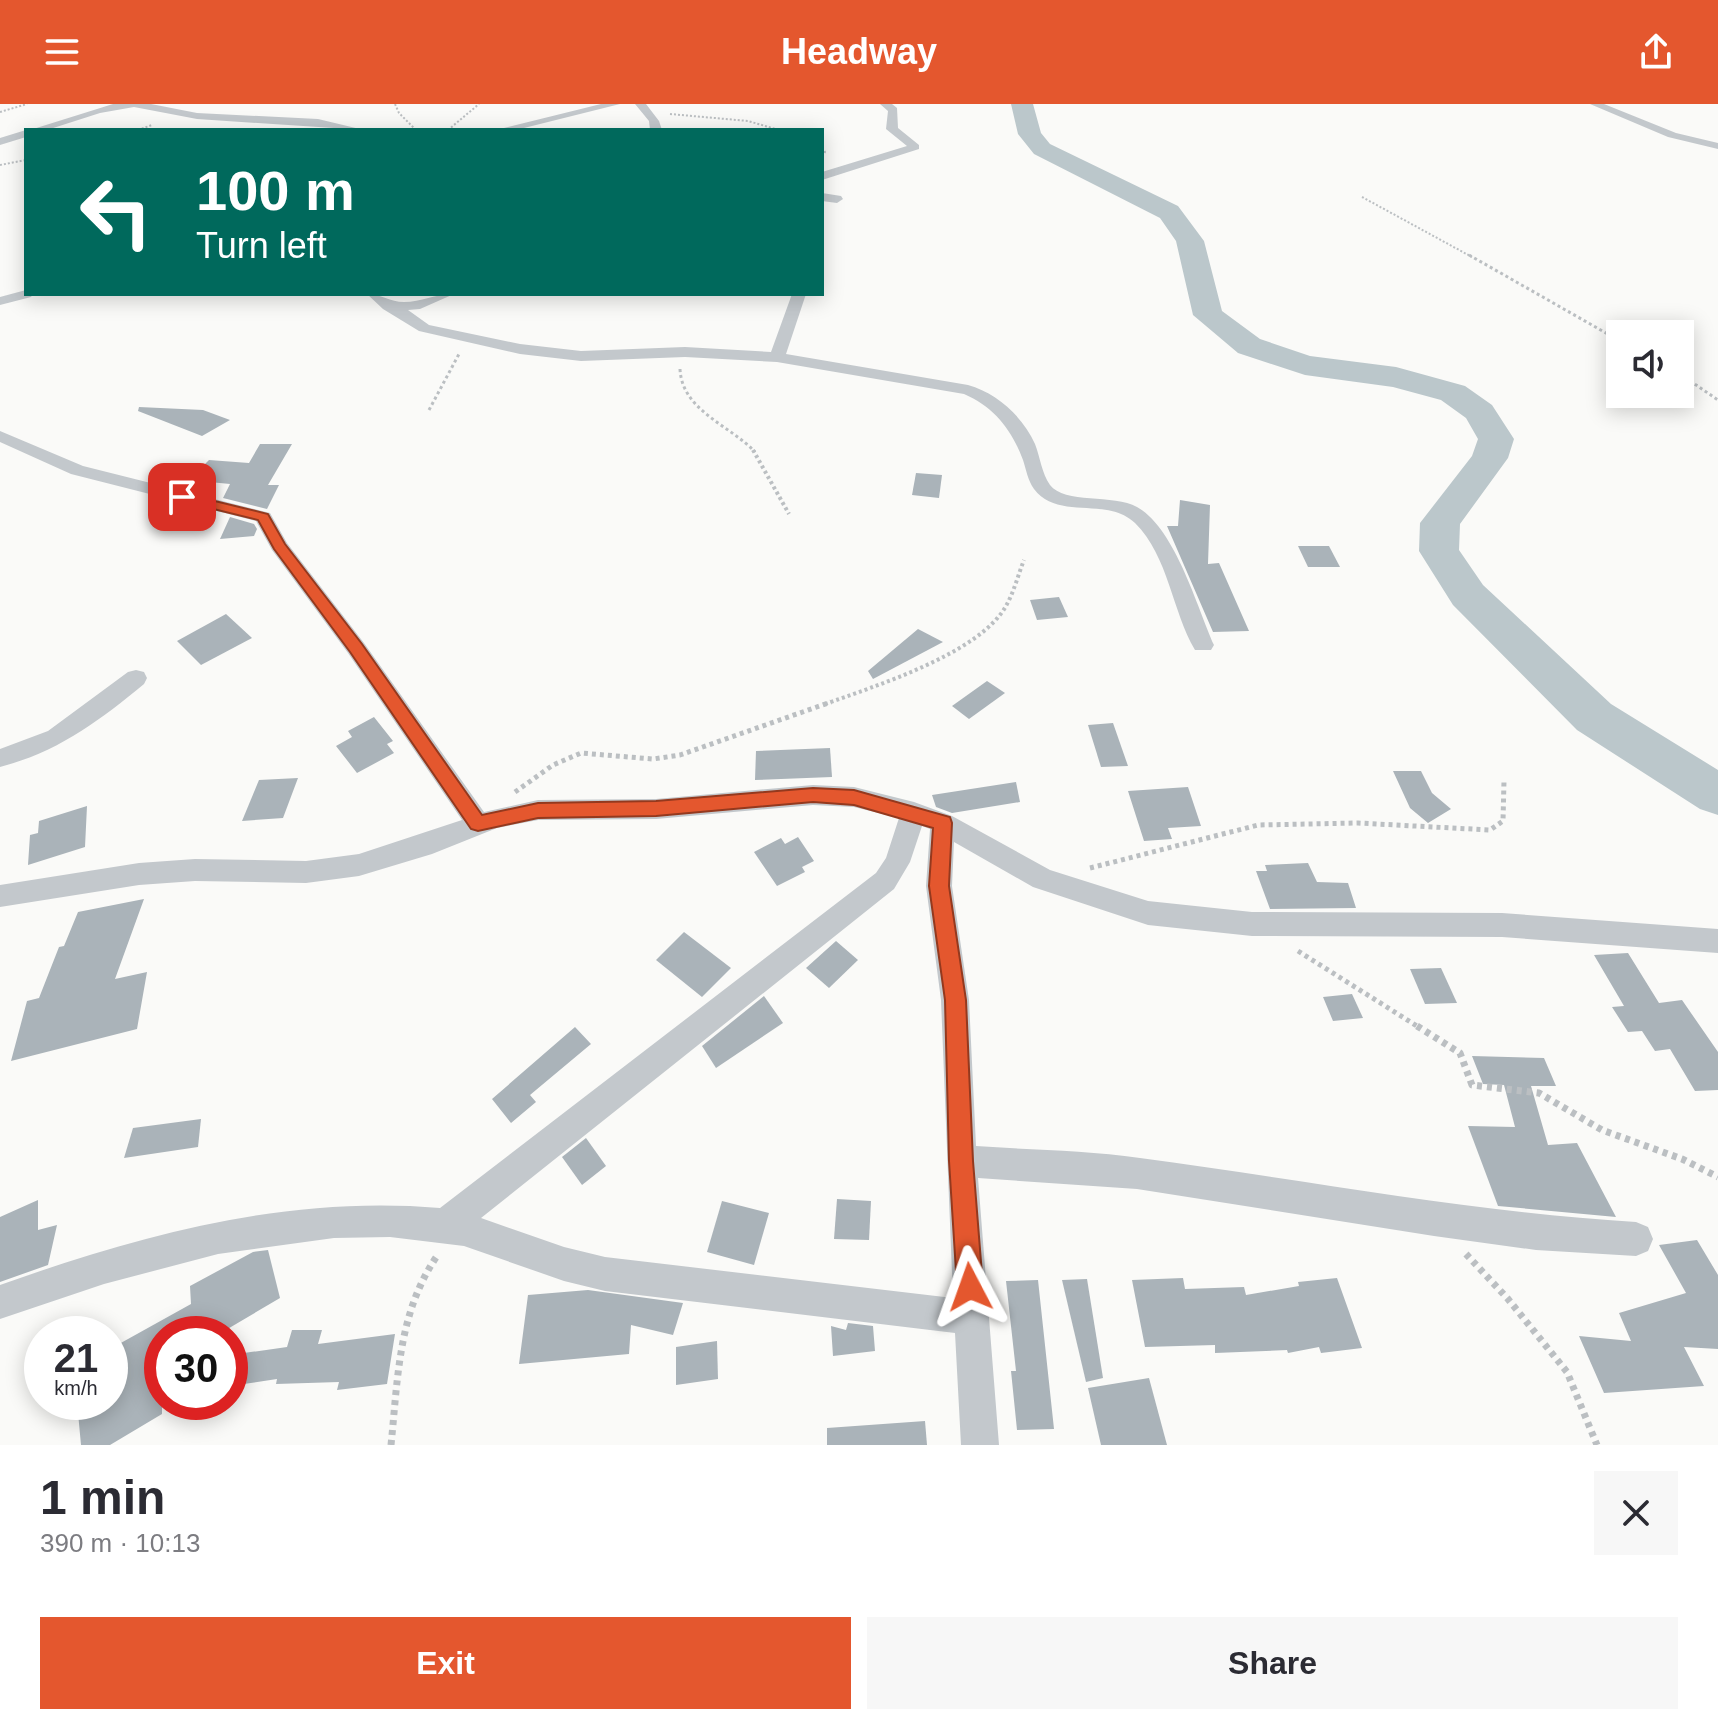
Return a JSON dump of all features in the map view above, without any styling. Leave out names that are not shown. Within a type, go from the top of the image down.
[{"type":"street","points":[[42,128],[98,110],[134,104],[196,116],[295,119],[331,122],[351,128]]},
{"type":"street","points":[[511,128],[615,104]]},
{"type":"street","points":[[824,175],[915,147],[892,129],[893,110],[885,104]]},
{"type":"street","points":[[1595,104],[1672,135],[1718,146]]},
{"type":"street","points":[[644,108],[655,128]]},
{"type":"street","points":[[0,142],[24,134]]},
{"type":"street","points":[[824,197],[837,199]]},
{"type":"street","points":[[0,301],[24,295]]},
{"type":"street","points":[[381,300],[415,306],[442,296]]},
{"type":"street","points":[[777,357],[798,296]]},
{"type":"street","points":[[381,300],[424,328],[552,354],[685,352],[777,357],[952,386],[985,397],[1012,421],[1025,442],[1041,486],[1055,499],[1115,505],[1134,511],[1150,528],[1203,645]]},
{"type":"street","points":[[0,436],[77,470],[263,517],[279,546],[487,821]]},
{"type":"street","points":[[0,758],[26,753],[69,732],[136,678]]},
{"type":"street","points":[[0,896],[139,874],[195,870],[306,872],[359,865],[423,846],[487,821],[538,810],[656,809],[813,795],[854,797],[928,818],[1042,879],[1148,913],[1252,924],[1502,925],[1718,941]]},
{"type":"street","points":[[928,818],[955,1000],[961,1161],[980,1445]]},
{"type":"street","points":[[442,1239],[875,889],[928,818]]},
{"type":"street","points":[[961,1161],[1137,1173],[1434,1220],[1536,1233],[1636,1239]]},
{"type":"street","points":[[0,1302],[60,1279],[180,1248],[295,1223],[381,1219],[442,1239],[601,1273],[725,1292],[972,1318]]},
{"type":"path","points":[[0,112],[27,104]]},
{"type":"path","points":[[395,104],[399,113],[414,128]]},
{"type":"path","points":[[450,128],[479,104]]},
{"type":"path","points":[[644,108],[748,121],[772,128]]},
{"type":"path","points":[[0,165],[24,160]]},
{"type":"path","points":[[1362,197],[1606,333]]},
{"type":"path","points":[[429,410],[461,350],[479,340]]},
{"type":"path","points":[[685,352],[679,373],[685,392],[757,454],[789,514]]},
{"type":"path","points":[[1694,384],[1718,400]]},
{"type":"path","points":[[487,821],[508,797],[567,757],[581,753],[653,759],[680,755],[901,677],[946,655],[988,627],[1006,607],[1024,560]]},
{"type":"path","points":[[1042,879],[1258,825],[1358,823],[1490,830],[1503,821],[1504,781]]},
{"type":"path","points":[[1252,924],[1460,1053],[1472,1085],[1539,1093],[1602,1130],[1682,1159],[1718,1177]]},
{"type":"path","points":[[1434,1220],[1551,1349],[1577,1391],[1597,1445]]},
{"type":"path","points":[[391,1445],[399,1356],[407,1317],[414,1292],[442,1239]]},
{"type":"building","points":[[139,407],[203,410],[230,420],[202,436],[138,411]]},
{"type":"building","points":[[260,444],[292,444],[268,485],[279,485],[267,509],[223,498],[230,484],[189,480],[209,460],[249,463]]},
{"type":"building","points":[[916,473],[942,475],[939,498],[912,495]]},
{"type":"building","points":[[1180,500],[1210,505],[1208,564],[1219,563],[1249,631],[1213,632],[1167,526],[1178,526]]},
{"type":"building","points":[[230,517],[254,524],[257,529],[254,536],[220,539]]},
{"type":"building","points":[[1298,546],[1329,546],[1340,567],[1308,567]]},
{"type":"building","points":[[1059,597],[1068,617],[1037,620],[1030,600]]},
{"type":"building","points":[[226,614],[252,638],[201,665],[177,641]]},
{"type":"building","points":[[918,629],[943,642],[873,679],[868,671]]},
{"type":"building","points":[[987,681],[1005,693],[969,719],[952,706]]},
{"type":"building","points":[[374,717],[393,741],[387,744],[394,753],[357,773],[336,746],[352,737],[348,731]]},
{"type":"building","points":[[1113,723],[1128,766],[1101,767],[1088,725]]},
{"type":"building","points":[[830,748],[832,777],[755,780],[756,751]]},
{"type":"building","points":[[1393,771],[1421,771],[1432,793],[1451,809],[1428,823],[1410,808]]},
{"type":"building","points":[[298,778],[283,818],[242,821],[259,780]]},
{"type":"building","points":[[1016,782],[1020,802],[952,813],[936,807],[932,795]]},
{"type":"building","points":[[1188,787],[1201,826],[1168,828],[1172,839],[1144,841],[1128,791]]},
{"type":"building","points":[[87,806],[85,847],[28,865],[30,835],[38,833],[39,821]]},
{"type":"building","points":[[798,837],[814,861],[802,867],[805,872],[777,886],[754,852],[781,838],[785,844]]},
{"type":"building","points":[[1308,863],[1317,882],[1348,883],[1356,908],[1270,909],[1256,871],[1267,871],[1265,865]]},
{"type":"building","points":[[144,899],[115,979],[147,972],[137,1029],[11,1061],[27,1001],[39,998],[59,947],[64,946],[78,912]]},
{"type":"building","points":[[684,932],[731,968],[702,997],[656,960]]},
{"type":"building","points":[[836,941],[858,960],[829,988],[806,968]]},
{"type":"building","points":[[1628,953],[1659,1003],[1682,1000],[1718,1052],[1718,1090],[1695,1091],[1670,1049],[1655,1051],[1642,1031],[1628,1032],[1612,1007],[1624,1006],[1594,955]]},
{"type":"building","points":[[1441,968],[1457,1003],[1425,1004],[1410,969]]},
{"type":"building","points":[[1352,994],[1363,1018],[1333,1021],[1323,997]]},
{"type":"building","points":[[764,996],[783,1023],[716,1068],[702,1046]]},
{"type":"building","points":[[575,1027],[591,1044],[530,1095],[536,1102],[511,1123],[492,1099]]},
{"type":"building","points":[[1472,1056],[1544,1058],[1556,1086],[1531,1086],[1548,1145],[1577,1143],[1616,1217],[1498,1206],[1468,1126],[1515,1127],[1504,1085],[1483,1084]]},
{"type":"building","points":[[201,1119],[198,1147],[124,1158],[133,1128]]},
{"type":"building","points":[[586,1138],[606,1166],[582,1185],[562,1157]]},
{"type":"building","points":[[837,1199],[871,1201],[869,1240],[834,1239]]},
{"type":"building","points":[[38,1200],[38,1230],[57,1225],[48,1265],[0,1282],[0,1217]]},
{"type":"building","points":[[722,1201],[769,1213],[754,1265],[707,1252]]},
{"type":"building","points":[[1697,1240],[1718,1275],[1718,1349],[1684,1347],[1704,1386],[1604,1393],[1579,1336],[1631,1341],[1619,1313],[1686,1293],[1659,1245]]},
{"type":"building","points":[[268,1250],[280,1298],[248,1317],[169,1316],[191,1304],[190,1286],[253,1252]]},
{"type":"building","points":[[1183,1278],[1185,1289],[1244,1287],[1246,1295],[1299,1286],[1298,1282],[1337,1278],[1362,1348],[1321,1353],[1319,1347],[1288,1353],[1287,1350],[1215,1353],[1215,1345],[1145,1347],[1132,1280]]},
{"type":"building","points":[[1087,1279],[1103,1378],[1086,1382],[1062,1280]]},
{"type":"building","points":[[1038,1280],[1054,1429],[1017,1430],[1011,1371],[1016,1371],[1006,1281]]},
{"type":"building","points":[[588,1290],[683,1303],[673,1335],[631,1325],[629,1354],[519,1364],[528,1295]]},
{"type":"building","points":[[848,1323],[873,1326],[875,1351],[833,1356],[831,1326],[846,1330]]},
{"type":"building","points":[[144,1330],[144,1420],[152,1420],[110,1445],[81,1445],[79,1420],[128,1420],[128,1339]]},
{"type":"building","points":[[292,1330],[322,1330],[318,1344],[395,1334],[387,1384],[337,1390],[339,1382],[276,1384],[277,1379],[248,1383],[248,1352],[287,1347]]},
{"type":"building","points":[[717,1341],[718,1379],[676,1385],[676,1347]]},
{"type":"building","points":[[1149,1378],[1167,1445],[1101,1445],[1088,1388]]},
{"type":"building","points":[[925,1421],[927,1445],[827,1445],[827,1428]]},
{"type":"waterway","points":[[1022,104],[1030,134],[1042,149],[1169,212],[1190,241],[1208,315],[1249,346],[1305,365],[1396,377],[1453,393],[1480,412],[1496,439],[1490,458],[1440,523],[1439,551],[1468,595],[1594,717],[1718,795]]},
{"type":"route","points":[[182,497],[263,517],[279,546],[356,648],[478,823],[538,810],[656,809],[813,795],[854,797],[914,812],[943,823],[939,886],[955,1000],[961,1161],[970,1287]]}]
